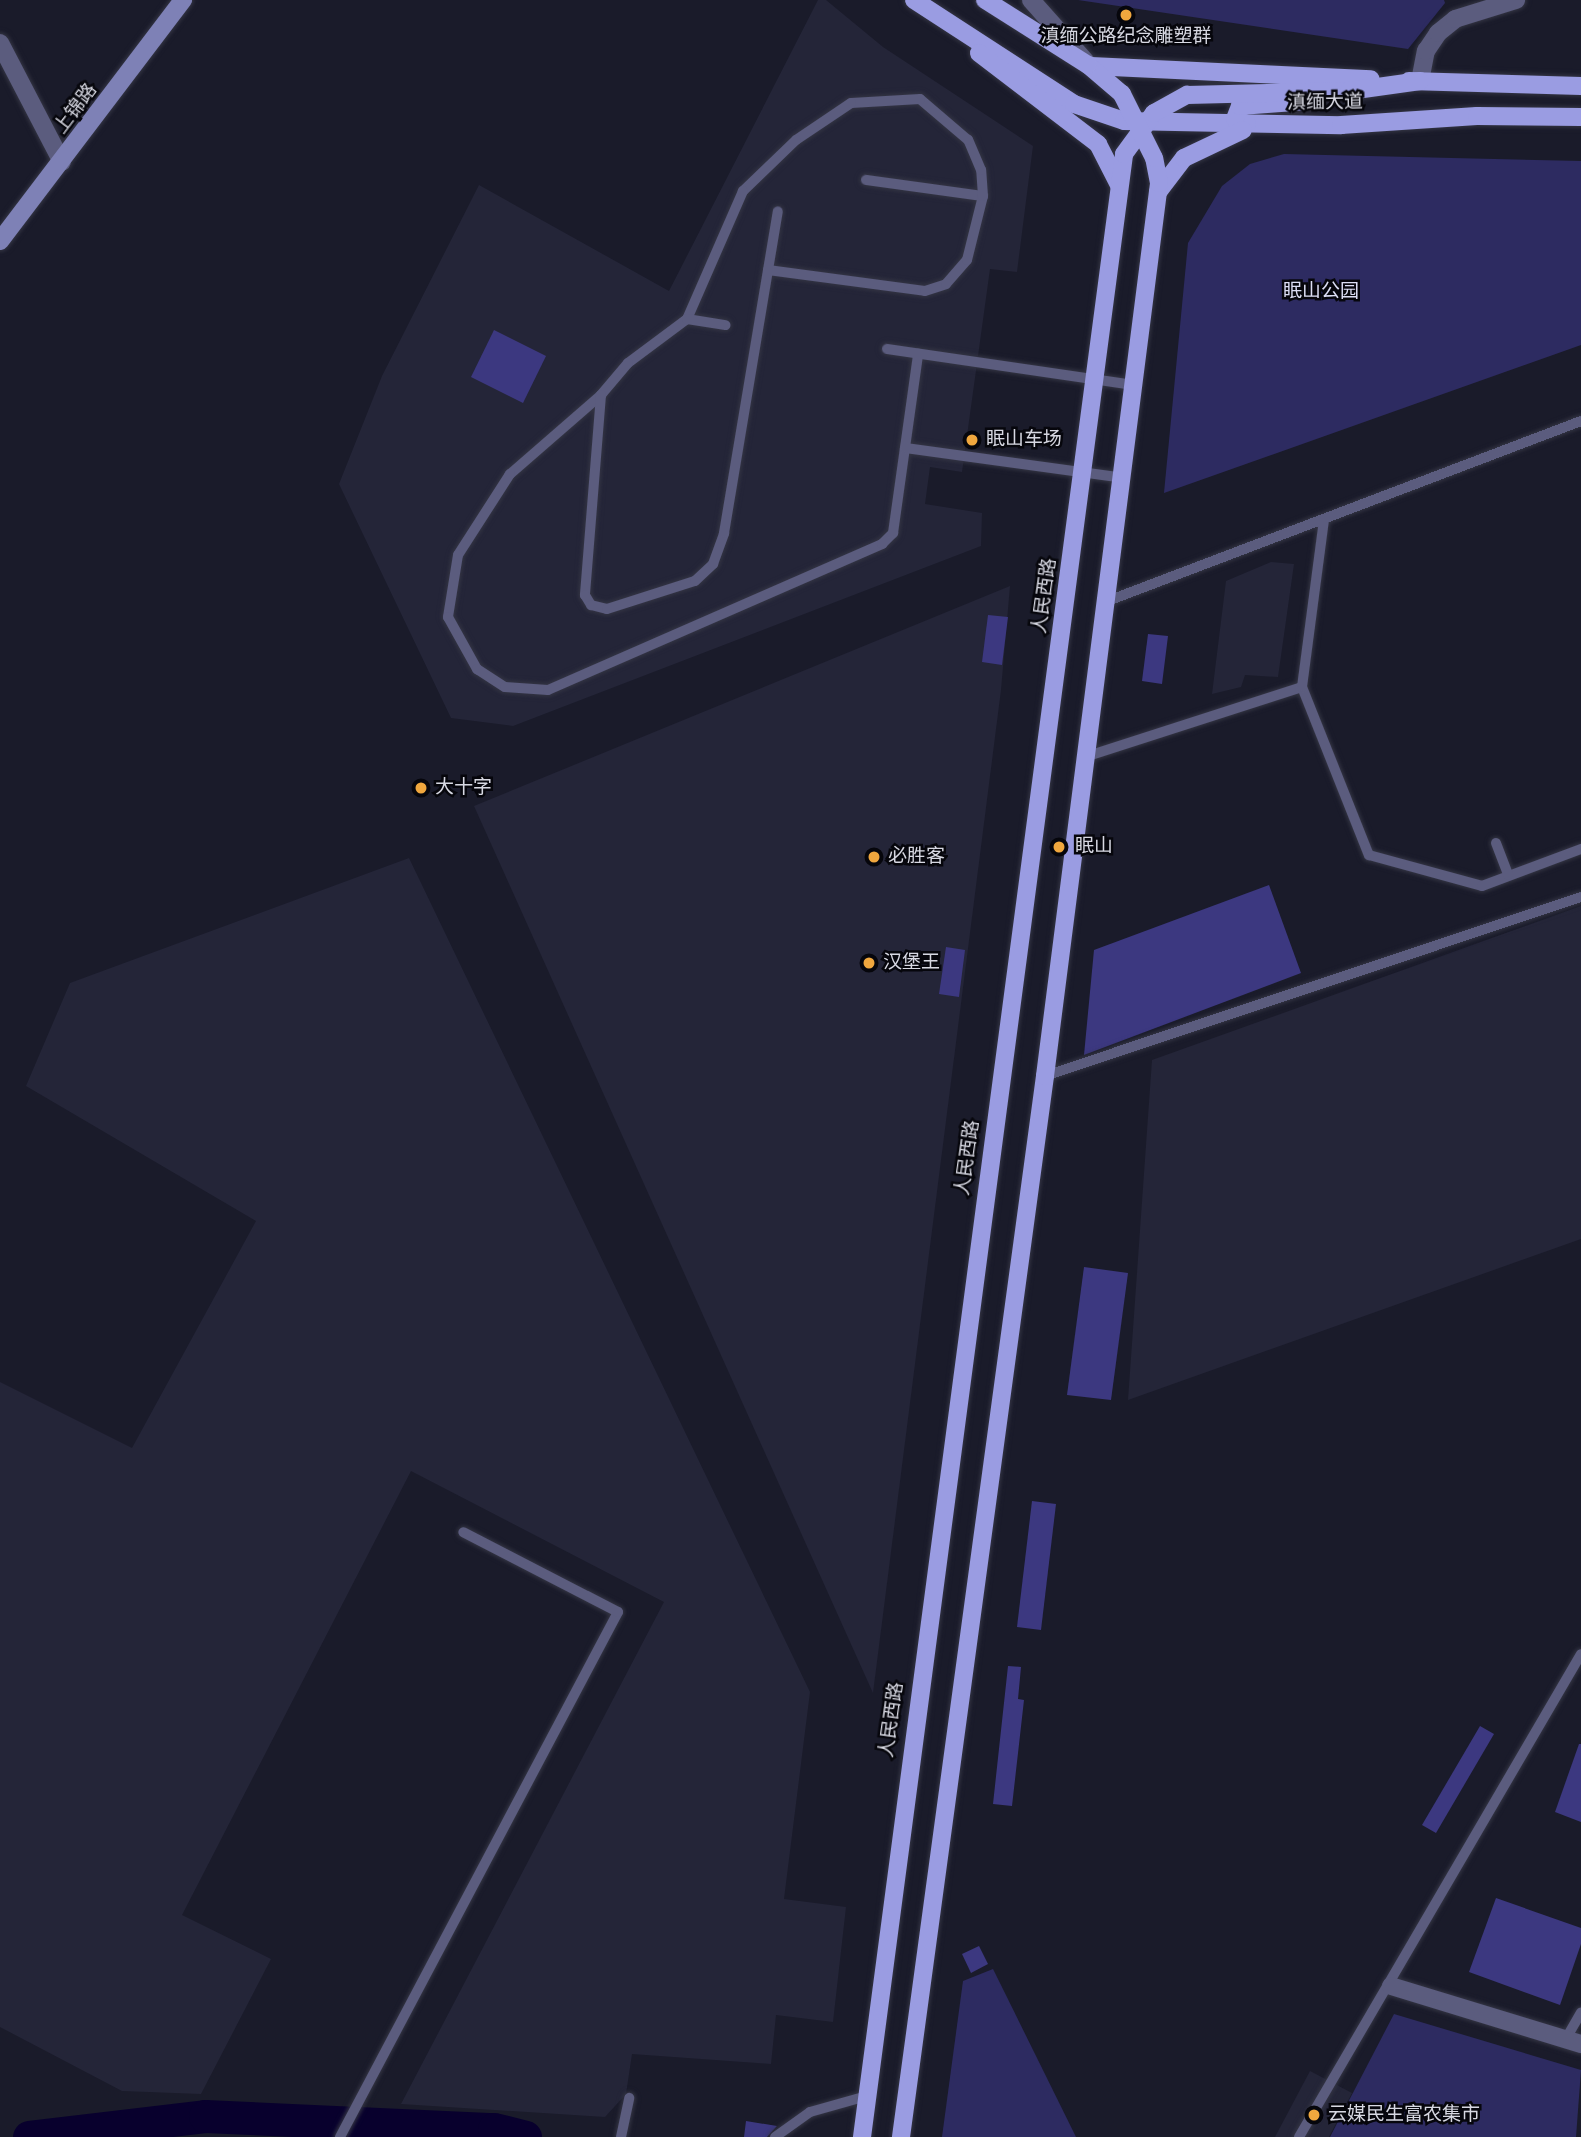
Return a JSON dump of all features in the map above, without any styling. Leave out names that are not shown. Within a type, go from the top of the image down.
[{"type":"main road","points":[[914,0],[1098,144],[1119,185]]},
{"type":"main road","points":[[901,2137],[1045,1076],[1158,192],[1154,158],[1142,125],[1122,94],[1088,65],[985,0]]},
{"type":"main road","name":"滇缅大道","points":[[932,13],[1074,104],[1142,125],[1277,125],[1581,117]]},
{"type":"main road","name":"滇缅大道","points":[[1088,65],[1581,86]]},
{"type":"main road","points":[[1247,124],[1236,119],[1240,106],[1294,104],[1349,91],[1420,81]]},
{"type":"main road","name":"人民西路","points":[[862,2137],[1124,154],[1142,125],[1166,103],[1187,95],[1349,91]]},
{"type":"main road","points":[[1158,192],[1184,158],[1207,143],[1277,125]]},
{"type":"street","name":"上锦路","points":[[0,241],[183,0]]},
{"type":"street","points":[[901,0],[932,13]]},
{"type":"street","points":[[1031,0],[1088,65]]},
{"type":"street","points":[[1420,81],[1426,51],[1437,33],[1455,19],[1516,0]]},
{"type":"street","points":[[0,43],[62,162]]},
{"type":"street","points":[[1391,1986],[1573,2043]]},
{"type":"lane","points":[[768,270],[925,291],[946,284],[967,260],[983,197],[981,170],[968,140],[942,115],[920,99],[851,103],[796,140],[743,191],[687,319],[628,363],[601,395],[510,474],[458,555],[448,617],[477,669],[505,687],[548,690],[882,544],[893,533],[918,354]]},
{"type":"lane","points":[[866,180],[983,197]]},
{"type":"lane","points":[[601,395],[585,595],[591,605],[607,609],[695,581],[713,564],[724,533],[778,211]]},
{"type":"lane","points":[[687,319],[726,325]]},
{"type":"lane","points":[[887,349],[1135,385]]},
{"type":"lane","points":[[1105,601],[1324,522],[1581,421]]},
{"type":"lane","points":[[905,448],[1123,478]]},
{"type":"lane","points":[[1324,522],[1302,687],[1369,855],[1482,886],[1581,849]]},
{"type":"lane","points":[[1086,757],[1302,687]]},
{"type":"lane","points":[[1496,843],[1508,875]]},
{"type":"lane","points":[[1045,1076],[1581,897]]},
{"type":"lane","points":[[340,2137],[618,1612],[463,1532]]},
{"type":"lane","points":[[1299,2137],[1391,1986],[1581,1654]]},
{"type":"lane","points":[[1573,2043],[1581,2012]]},
{"type":"lane","points":[[775,2137],[810,2112],[867,2096]]},
{"type":"lane","points":[[621,2137],[629,2098]]},
{"type":"shaded area","points":[[818,0],[826,0],[883,47],[1033,146],[1017,272],[990,269],[962,472],[930,467],[925,504],[982,513],[981,546],[513,726],[451,718],[339,484],[382,376],[479,185],[669,291]]},
{"type":"shaded area","points":[[1271,562],[1294,564],[1278,677],[1245,675],[1241,687],[1212,694],[1226,581]]},
{"type":"shaded area","points":[[1010,586],[1001,690],[873,1693],[474,806]]},
{"type":"shaded area","points":[[409,858],[810,1692],[784,1899],[846,1907],[833,2022],[776,2015],[771,2064],[632,2054],[626,2094],[605,2117],[401,2104],[664,1602],[411,1471],[182,1915],[271,1959],[201,2094],[122,2091],[0,2027],[0,1382],[132,1448],[256,1221],[26,1086],[70,983]]},
{"type":"shaded area","points":[[1581,906],[1581,1239],[1128,1400],[1152,1060]]},
{"type":"shaded area","name":"云媒民生富农集市","points":[[1310,2071],[1352,2093],[1329,2137],[1275,2137]]},
{"type":"green space","points":[[1078,0],[1444,0],[1445,3],[1408,49]]},
{"type":"green space","name":"眠山公园","points":[[1284,154],[1581,161],[1581,345],[1164,493],[1188,243],[1222,186],[1250,164]]},
{"type":"green space","points":[[993,1969],[1076,2137],[942,2137],[963,1981]]},
{"type":"green space","points":[[1394,2014],[1581,2070],[1576,2137],[1330,2137]]},
{"type":"building","points":[[494,330],[546,356],[523,403],[471,377]]},
{"type":"building","points":[[988,615],[1008,617],[1002,665],[982,662]]},
{"type":"building","points":[[1148,634],[1168,636],[1162,684],[1142,681]]},
{"type":"building","points":[[1269,885],[1301,973],[1084,1055],[1094,950]]},
{"type":"building","points":[[946,947],[965,950],[959,997],[939,994]]},
{"type":"building","points":[[1084,1267],[1128,1273],[1111,1400],[1067,1395]]},
{"type":"building","points":[[1032,1501],[1056,1504],[1041,1630],[1017,1627]]},
{"type":"building","points":[[1008,1666],[1021,1667],[1018,1699],[1024,1700],[1012,1806],[993,1804]]},
{"type":"building","points":[[1480,1726],[1494,1734],[1436,1833],[1422,1825]]},
{"type":"building","points":[[1581,1744],[1581,1822],[1555,1812]]},
{"type":"building","points":[[1496,1898],[1581,1928],[1581,1944],[1560,2005],[1469,1972]]},
{"type":"building","points":[[979,1946],[988,1964],[971,1973],[962,1954]]},
{"type":"building","points":[[746,2121],[777,2126],[767,2137],[744,2137]]},
{"type":"waterway","points":[[29,2137],[205,2116],[494,2129],[525,2137]]},
{"type":"place","name":"滇缅公路纪念雕塑群","points":[[1126,15]]},
{"type":"place","name":"眠山车场","points":[[972,440]]},
{"type":"place","name":"大十字","points":[[421,788]]},
{"type":"place","name":"眠山","points":[[1059,847]]},
{"type":"place","name":"必胜客","points":[[874,857]]},
{"type":"place","name":"汉堡王","points":[[869,963]]},
{"type":"place","name":"云媒民生富农集市","points":[[1314,2115]]}]
